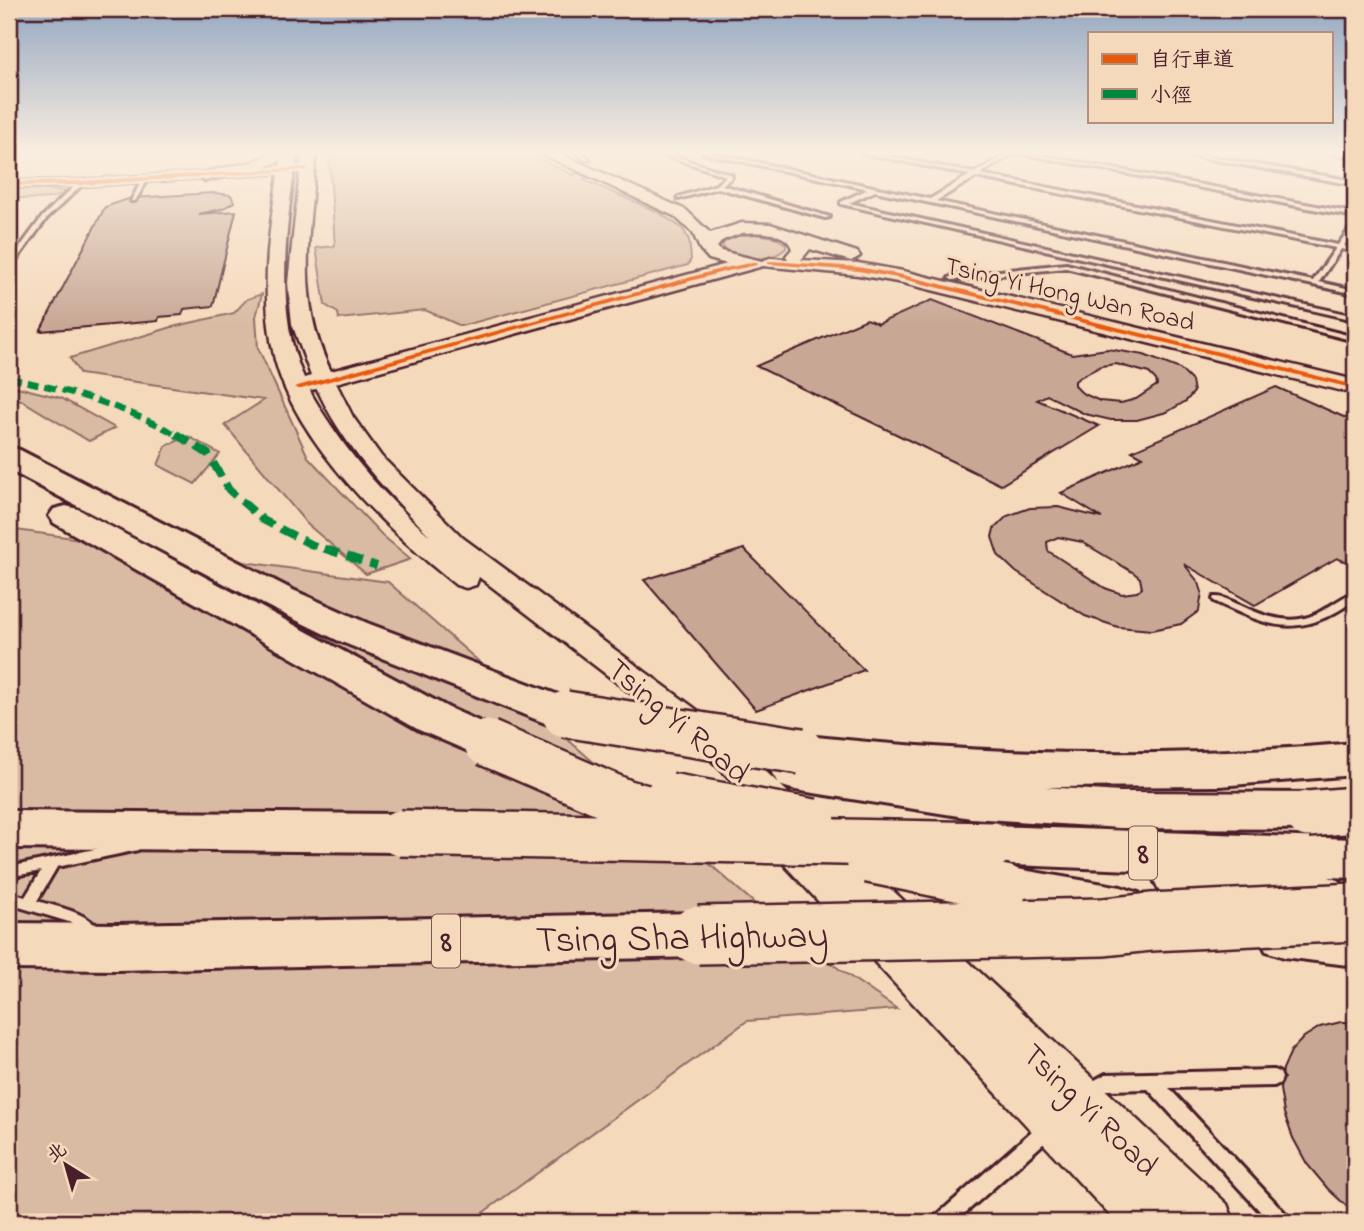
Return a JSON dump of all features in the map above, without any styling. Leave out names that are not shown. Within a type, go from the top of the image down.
[{"type":"highway","points":[[18,476],[353,632],[565,714],[795,773],[923,795],[1120,810],[1355,810]]},
{"type":"highway","points":[[18,476],[434,719],[624,802],[662,815],[1005,888],[1245,930],[1355,944]]},
{"type":"highway","points":[[565,714],[814,753],[1008,769],[1093,773],[1182,772],[1355,759]]},
{"type":"highway","points":[[487,743],[676,798],[1001,856],[1355,901]]},
{"type":"highway","points":[[992,845],[1084,834],[1355,810]]},
{"type":"highway","name":"8","points":[[9,829],[220,830],[992,845],[1355,859]]},
{"type":"highway","name":"Tsing Sha Highway","points":[[18,925],[118,947],[1104,927],[1151,922],[1355,912]]},
{"type":"highway","points":[[1104,927],[1355,953]]},
{"type":"street","name":"Tsing Yi Road","points":[[287,210],[276,291],[286,362],[311,383],[299,394],[342,460],[381,505],[420,545],[702,754],[1067,1111],[1209,1222]]},
{"type":"street","points":[[674,210],[701,231],[709,243],[709,249],[723,264]]},
{"type":"street","points":[[723,216],[764,229]]},
{"type":"street","points":[[709,243],[722,233],[764,229]]},
{"type":"street","name":"Tsing Yi Hong Wan Road","points":[[764,229],[858,258],[1165,327],[1355,374]]},
{"type":"street","points":[[311,383],[723,264],[762,263],[795,256],[801,251],[802,245],[798,240]]},
{"type":"street","name":"Tsing Yi Hong Wan Road","points":[[762,263],[858,269],[903,277],[1355,387]]},
{"type":"street","name":"Tsing Yi Road","points":[[1067,1111],[1150,1222]]},
{"type":"lane","points":[[9,266],[51,210]]},
{"type":"lane","points":[[804,210],[827,217]]},
{"type":"lane","points":[[877,210],[1355,318]]},
{"type":"lane","points":[[975,210],[1355,292]]},
{"type":"lane","points":[[1155,210],[1355,250]]},
{"type":"lane","points":[[1330,210],[1355,215]]},
{"type":"lane","points":[[1315,283],[1355,225]]},
{"type":"lane","points":[[952,278],[1066,266],[1355,339]]},
{"type":"lane","points":[[1189,297],[1213,285]]},
{"type":"lane","points":[[1218,598],[1272,622],[1296,624],[1318,620],[1355,595]]},
{"type":"lane","points":[[9,873],[220,830]]},
{"type":"lane","points":[[18,925],[52,863]]},
{"type":"lane","points":[[9,898],[18,925]]},
{"type":"lane","points":[[942,1222],[1094,1087],[1106,1082],[1273,1078]]},
{"type":"lane","points":[[1152,1081],[1282,1222]]},
{"type":"shaded area","points":[[333,210],[654,210],[683,229],[689,240],[691,259],[688,265],[461,326],[425,310],[339,319],[338,313],[325,305],[316,248],[335,246]]},
{"type":"shaded area","points":[[740,235],[774,237],[786,244],[786,248],[772,256],[754,259],[736,255],[722,246]]},
{"type":"shaded area","points":[[262,294],[256,317],[258,348],[308,457],[383,536],[411,559],[366,574],[307,524],[225,425],[264,400],[80,374],[70,358],[172,327],[234,313],[247,299]]},
{"type":"shaded area","points":[[9,385],[61,398],[115,428],[89,441],[21,400],[9,397]]},
{"type":"shaded area","points":[[188,436],[220,454],[195,484],[158,465],[166,446]]},
{"type":"shaded area","points":[[9,529],[388,582],[793,937],[897,1009],[747,1021],[470,1222],[9,1222]]},
{"type":"building","points":[[103,210],[215,210],[199,214],[236,211],[213,306],[184,309],[182,315],[159,317],[158,321],[40,331]]},
{"type":"building","points":[[932,300],[1072,354],[1108,349],[1144,355],[1180,369],[1192,381],[1194,392],[1186,401],[1167,412],[1137,420],[1111,420],[1085,414],[1047,395],[1037,400],[1099,426],[1001,485],[756,366],[867,319],[878,324]],"holes":[[[1116,364],[1149,373],[1157,385],[1136,399],[1121,403],[1100,401],[1082,393],[1075,386],[1075,381],[1080,377],[1101,366]]]},
{"type":"building","points":[[1276,387],[1355,422],[1355,557],[1346,562],[1337,558],[1255,605],[1184,564],[1199,583],[1202,592],[1199,611],[1181,624],[1152,630],[1118,627],[1085,616],[1016,572],[998,555],[992,537],[994,529],[1007,516],[1030,508],[1058,507],[1102,518],[1061,493],[1143,457],[1132,451]],"holes":[[[1058,537],[1082,542],[1134,573],[1140,578],[1142,588],[1137,592],[1122,594],[1105,588],[1048,551],[1047,542]]]},
{"type":"building","points":[[744,549],[864,670],[756,710],[644,580]]},
{"type":"building","points":[[1355,1022],[1355,1214],[1328,1189],[1307,1164],[1284,1113],[1280,1089],[1283,1069],[1291,1051],[1304,1037],[1320,1027]]},
{"type":"marked path","points":[[9,378],[84,396],[160,426],[208,454],[229,490],[263,520],[310,544],[377,566]]},
{"type":"cycle path","points":[[770,263],[858,269],[903,277],[1355,387]]},
{"type":"cycle path","points":[[298,387],[722,270],[755,264]]}]
